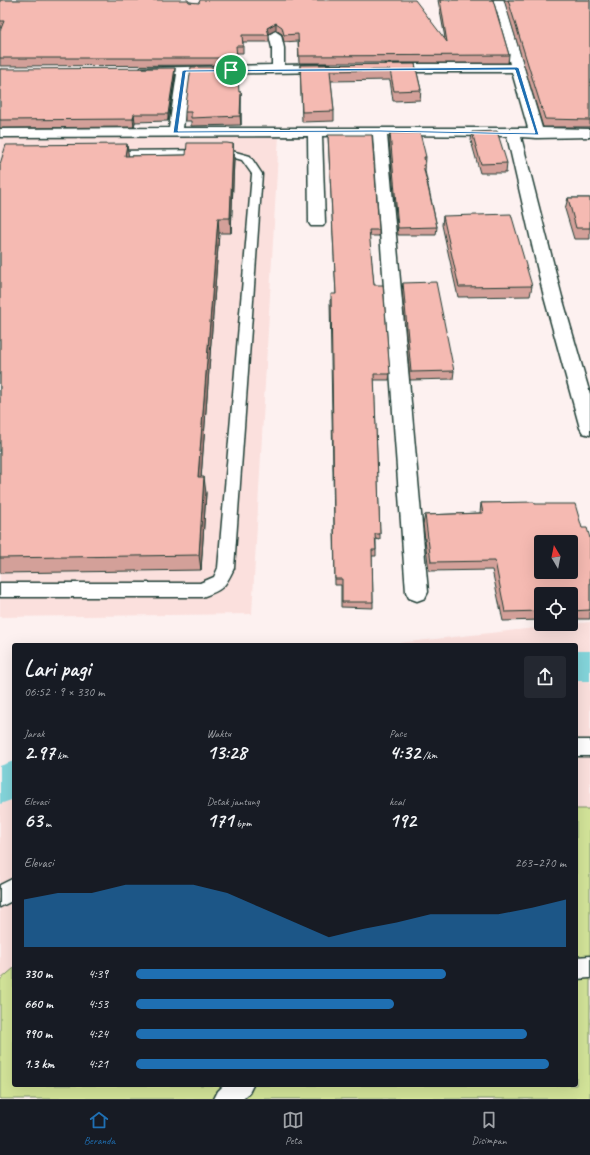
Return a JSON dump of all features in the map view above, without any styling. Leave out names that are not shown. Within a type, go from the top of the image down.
[{"type":"street","points":[[498,0],[537,134]]},
{"type":"street","points":[[275,35],[278,48],[278,68]]},
{"type":"street","points":[[136,71],[342,68]]},
{"type":"street","points":[[373,68],[517,68]]},
{"type":"street","points":[[175,133],[184,71]]},
{"type":"street","points":[[315,131],[317,223]]},
{"type":"street","points":[[0,133],[380,131],[513,134],[590,133]]},
{"type":"street","points":[[380,131],[416,592]]},
{"type":"street","points":[[513,134],[553,298],[590,428]]},
{"type":"lane","points":[[0,590],[202,590],[220,581],[226,568],[257,174],[253,164],[246,157],[228,153],[92,154]]},
{"type":"lane","points":[[578,748],[590,748]]},
{"type":"lane","points":[[0,897],[12,889]]},
{"type":"lane","points":[[578,968],[590,967]]},
{"type":"lane","points":[[226,1099],[239,1087]]},
{"type":"shaded area","points":[[279,135],[252,614],[0,617],[0,136]]},
{"type":"shaded area","points":[[590,622],[590,1099],[0,1099],[0,768],[12,762],[12,1087],[578,1087],[578,643],[399,643],[534,628],[534,631],[578,631],[578,623]]},
{"type":"green space","points":[[578,809],[590,809],[590,1099],[0,1099],[0,980],[12,970],[12,1087],[578,1087]]},
{"type":"building","points":[[0,0],[188,0],[189,2],[199,3],[200,0],[415,0],[447,42],[440,0],[493,0],[509,55],[299,56],[298,34],[284,35],[282,27],[276,23],[267,28],[269,35],[242,35],[243,46],[236,46],[237,58],[0,58],[0,31],[4,21],[0,21]]},
{"type":"building","points":[[508,0],[590,0],[590,120],[545,119]]},
{"type":"building","points":[[415,64],[421,90],[394,91],[390,70],[330,71],[334,111],[302,112],[300,65]]},
{"type":"building","points":[[191,67],[237,67],[239,92],[241,92],[240,116],[191,118],[191,112],[185,112]]},
{"type":"building","points":[[175,68],[168,114],[134,114],[133,119],[0,120],[0,69]]},
{"type":"building","points":[[497,131],[507,163],[481,164],[472,132]]},
{"type":"building","points":[[390,133],[420,133],[426,157],[424,157],[425,165],[423,165],[437,227],[398,228]]},
{"type":"building","points":[[328,135],[372,135],[379,230],[369,230],[374,285],[383,285],[390,374],[374,374],[380,534],[375,534],[376,550],[372,550],[373,602],[342,602],[342,579],[335,579],[331,294],[336,294]]},
{"type":"building","points":[[187,143],[233,144],[230,218],[218,218],[198,477],[204,477],[199,555],[0,558],[0,164],[6,145],[127,144],[125,156],[186,155]]},
{"type":"building","points":[[568,198],[590,198],[590,228],[576,228]]},
{"type":"building","points":[[511,214],[532,286],[459,287],[443,216]]},
{"type":"building","points":[[436,282],[454,371],[411,372],[403,283]]},
{"type":"building","points":[[534,502],[535,504],[575,504],[582,528],[587,528],[590,538],[590,610],[578,611],[578,587],[534,587],[534,611],[505,612],[495,561],[431,562],[425,515],[483,513],[481,503]]},
{"type":"waterway","points":[[578,666],[590,666]]},
{"type":"waterway","points":[[0,786],[12,780]]},
{"type":"route","points":[[278,68],[517,68],[537,134],[380,131],[175,133],[184,71],[231,70],[278,68]]}]
